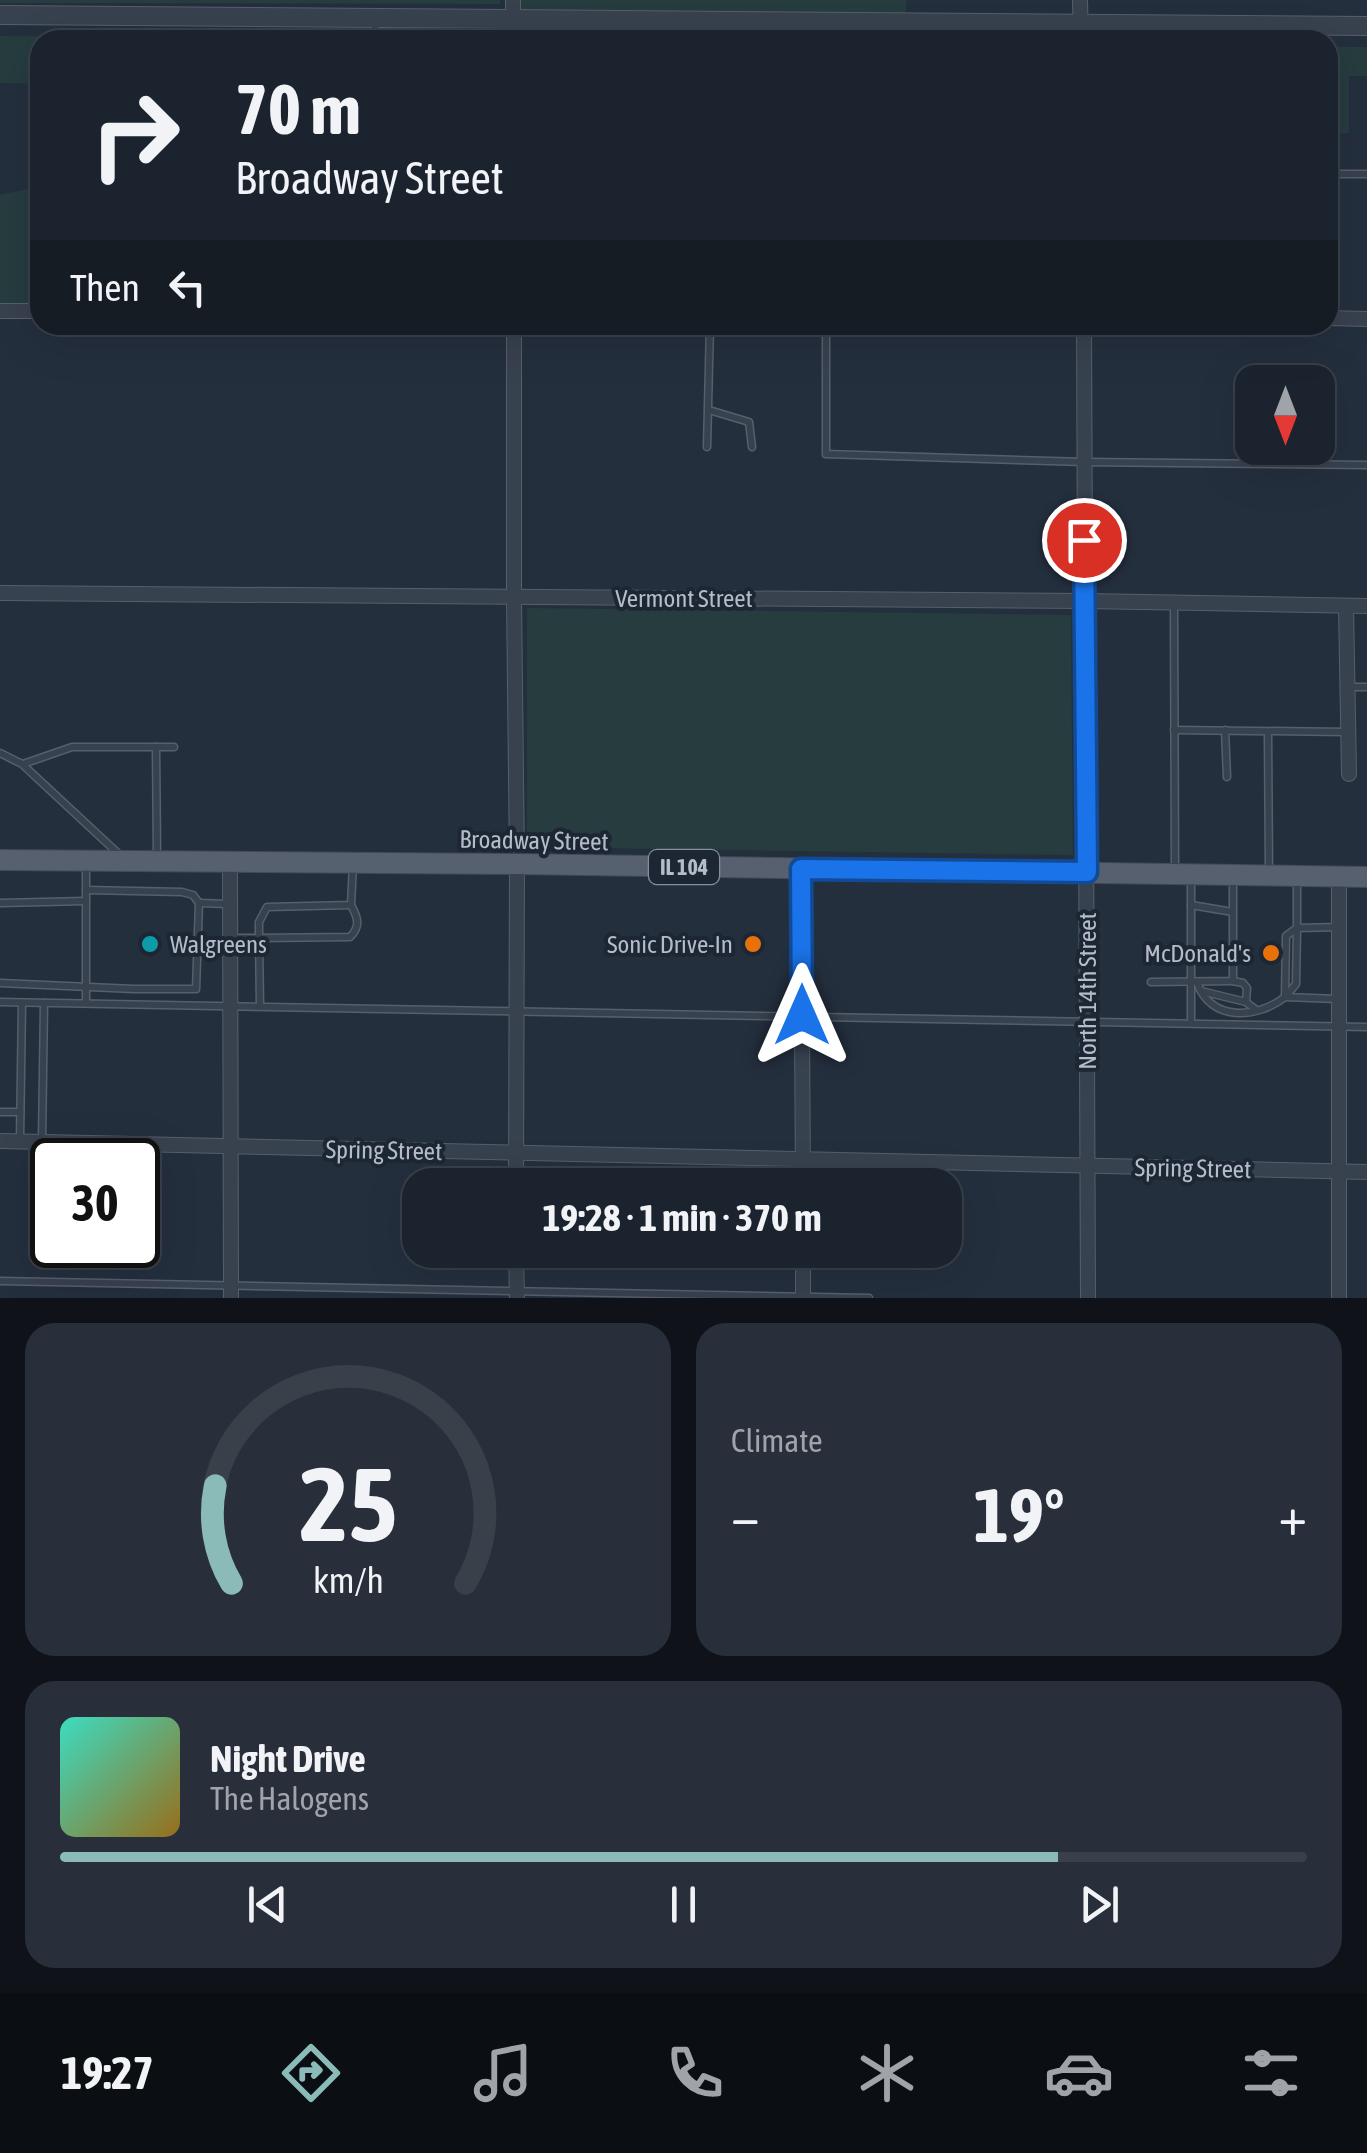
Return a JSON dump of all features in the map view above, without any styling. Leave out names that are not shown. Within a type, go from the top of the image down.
[{"type":"main road","name":"Broadway Street","points":[[0,860],[1367,877]]},
{"type":"street","points":[[1080,0],[1081,30]]},
{"type":"street","points":[[0,15],[374,18],[513,10],[1029,30]]},
{"type":"street","points":[[1176,30],[1367,26]]},
{"type":"street","points":[[0,311],[30,311]]},
{"type":"street","points":[[1338,318],[1367,319]]},
{"type":"street","points":[[514,335],[516,1168]]},
{"type":"street","name":"North 14th Street","points":[[1084,335],[1088,1298]]},
{"type":"street","name":"Vermont Street","points":[[0,593],[1367,606]]},
{"type":"street","points":[[1346,606],[1348,774]]},
{"type":"street","points":[[230,862],[231,1292]]},
{"type":"street","points":[[801,869],[802,1168]]},
{"type":"street","points":[[1339,876],[1339,1298]]},
{"type":"street","name":"Spring Street","points":[[0,1141],[30,1142]]},
{"type":"street","name":"Spring Street","points":[[160,1145],[1367,1172]]},
{"type":"street","points":[[516,1268],[516,1295]]},
{"type":"street","points":[[803,1268],[803,1297]]},
{"type":"lane","points":[[374,18],[375,30]]},
{"type":"lane","points":[[1338,174],[1367,174]]},
{"type":"lane","points":[[707,447],[710,335]]},
{"type":"lane","points":[[826,335],[826,454],[1367,465]]},
{"type":"lane","points":[[709,410],[749,422],[752,447]]},
{"type":"lane","points":[[1174,604],[1174,730],[1183,874],[1191,904],[1191,1023]]},
{"type":"lane","points":[[1348,687],[1367,687]]},
{"type":"lane","points":[[1174,730],[1348,732]]},
{"type":"lane","points":[[1225,730],[1227,777]]},
{"type":"lane","points":[[1268,731],[1269,875]]},
{"type":"lane","points":[[156,746],[157,862]]},
{"type":"lane","points":[[22,764],[72,748],[174,746]]},
{"type":"lane","points":[[0,753],[22,764],[127,861]]},
{"type":"lane","points":[[86,861],[86,1003]]},
{"type":"lane","points":[[230,938],[350,937],[357,930],[358,918],[351,905],[353,863]]},
{"type":"lane","points":[[1233,874],[1233,982]]},
{"type":"lane","points":[[1193,982],[1221,1012],[1256,1010],[1285,997],[1296,984],[1297,876]]},
{"type":"lane","points":[[86,890],[193,894],[199,903],[196,1005]]},
{"type":"lane","points":[[0,903],[86,901]]},
{"type":"lane","points":[[199,903],[230,904]]},
{"type":"lane","points":[[1191,904],[1233,912]]},
{"type":"lane","points":[[260,1006],[259,922],[268,906],[351,905]]},
{"type":"lane","points":[[1297,928],[1339,927]]},
{"type":"lane","points":[[1151,982],[1243,983],[1247,988],[1246,1002]]},
{"type":"lane","points":[[0,983],[196,989]]},
{"type":"lane","points":[[1200,991],[1246,1002],[1256,1010]]},
{"type":"lane","points":[[1285,997],[1339,998]]},
{"type":"lane","points":[[0,1002],[1367,1027]]},
{"type":"lane","points":[[20,1142],[22,1002]]},
{"type":"lane","points":[[42,1138],[44,1003]]},
{"type":"lane","points":[[0,1112],[20,1112]]},
{"type":"lane","points":[[0,1281],[231,1292],[869,1298]]},
{"type":"green space","points":[[500,0],[500,4],[0,3]]},
{"type":"green space","points":[[513,0],[906,0],[906,22],[513,21]]},
{"type":"green space","points":[[0,36],[30,36],[30,84],[0,83]]},
{"type":"green space","points":[[1338,47],[1367,47],[1367,76],[1349,76],[1349,133],[1338,133]]},
{"type":"green space","points":[[30,189],[30,303],[0,303],[0,195]]},
{"type":"green space","points":[[527,608],[1071,615],[1073,855],[527,847]]},
{"type":"place","name":"Walgreens","points":[[150,944]]},
{"type":"place","name":"Sonic Drive-In","points":[[753,944]]},
{"type":"place","name":"McDonald's","points":[[1271,953]]},
{"type":"route","points":[[802,1015],[801,869],[1087,872],[1084,540]]}]
